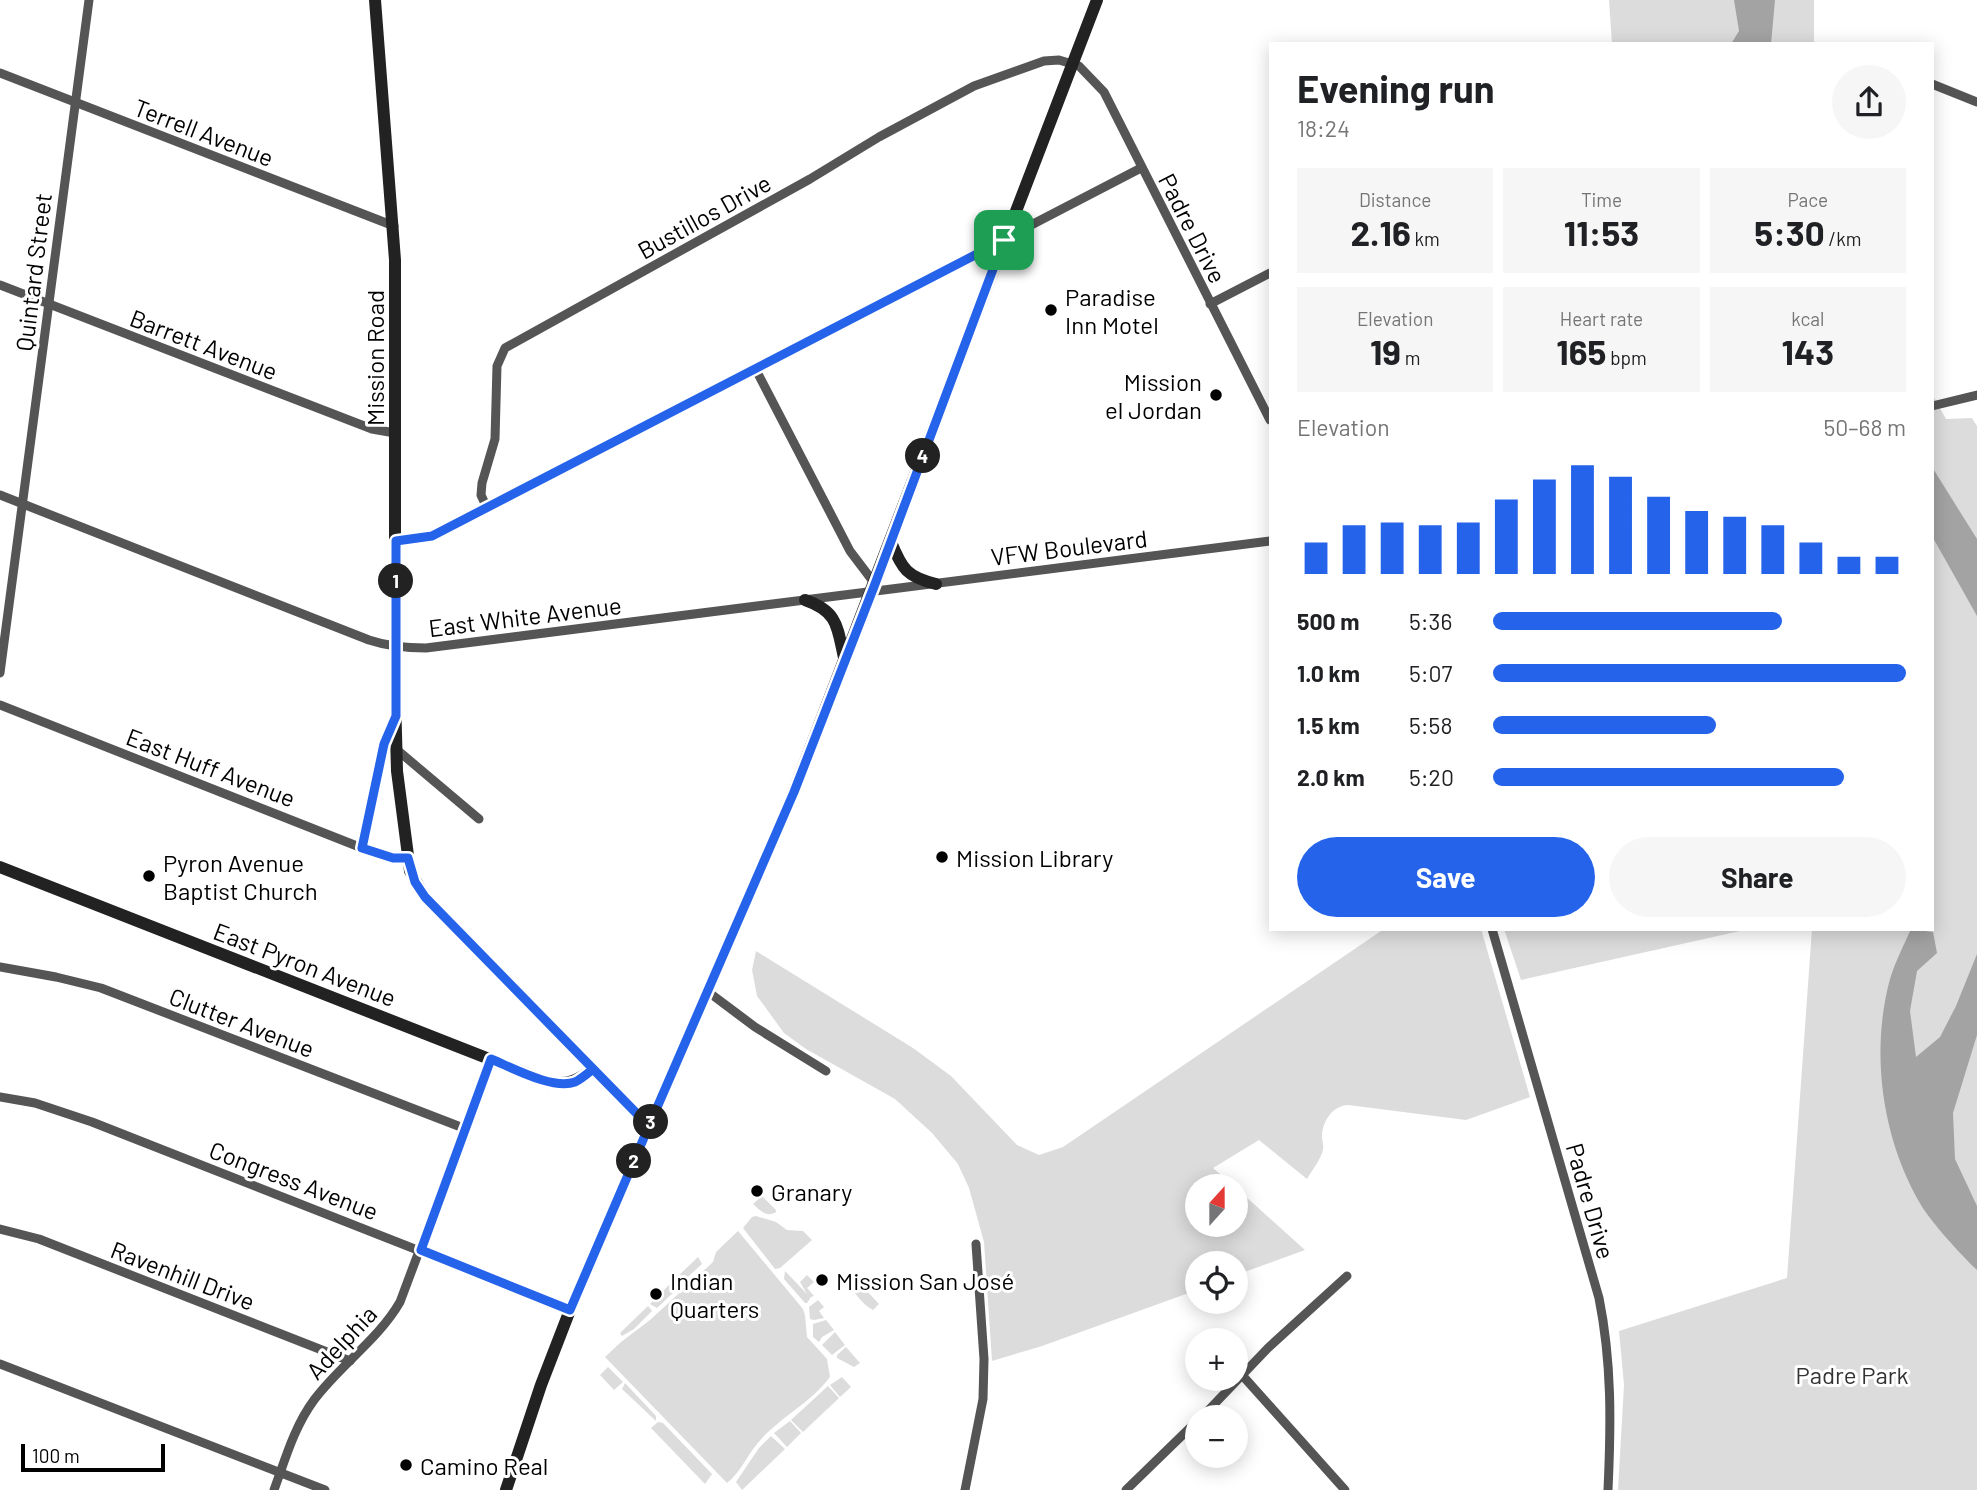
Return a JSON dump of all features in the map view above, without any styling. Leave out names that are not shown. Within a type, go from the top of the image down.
[{"type":"street","name":"Quintard Street","points":[[0,673],[89,0]]},
{"type":"street","name":"Mission Road","points":[[375,0],[394,226],[396,749],[408,858],[415,882],[425,897],[649,1126]]},
{"type":"street","points":[[506,1490],[541,1385],[570,1310],[790,801],[874,588],[1097,0]]},
{"type":"street","name":"Bustillos Drive","points":[[487,508],[481,495],[482,483],[496,431],[497,366],[505,348],[974,86],[1044,61],[1059,60],[1072,64]]},
{"type":"street","name":"Padre Drive","points":[[1072,64],[1086,72],[1104,92],[1269,418]]},
{"type":"street","name":"Terrell Avenue","points":[[0,73],[394,226]]},
{"type":"street","points":[[1934,85],[1977,102]]},
{"type":"street","points":[[396,541],[432,536],[1141,168]]},
{"type":"street","points":[[1210,304],[1269,274]]},
{"type":"street","name":"Barrett Avenue","points":[[0,285],[372,429],[395,433]]},
{"type":"street","points":[[755,368],[850,551],[874,588]]},
{"type":"street","points":[[1934,405],[1977,395]]},
{"type":"street","name":"East White Avenue","points":[[0,495],[369,640],[396,647],[426,648],[805,600],[874,588]]},
{"type":"street","name":"VFW Boulevard","points":[[874,588],[936,584],[1269,541]]},
{"type":"street","points":[[891,542],[898,561],[911,576],[936,584]]},
{"type":"street","points":[[805,600],[820,605],[834,618],[845,662]]},
{"type":"street","name":"East Huff Avenue","points":[[0,705],[362,848],[393,858],[408,858]]},
{"type":"street","name":"Mission Road","points":[[362,848],[384,744],[396,716]]},
{"type":"street","points":[[396,749],[479,819]]},
{"type":"street","name":"East Pyron Avenue","points":[[0,867],[548,1082],[577,1082],[593,1069]]},
{"type":"street","name":"Padre Drive","points":[[1493,931],[1599,1298],[1608,1347],[1611,1385],[1608,1490]]},
{"type":"street","name":"Clutter Avenue","points":[[0,967],[55,976],[101,988],[466,1129]]},
{"type":"street","points":[[708,991],[755,1027],[826,1071]]},
{"type":"street","name":"Adelphia","points":[[274,1490],[304,1414],[315,1398],[392,1316],[400,1302],[491,1059]]},
{"type":"street","name":"Congress Avenue","points":[[0,1097],[35,1103],[92,1122],[570,1310]]},
{"type":"street","name":"Ravenhill Drive","points":[[0,1229],[39,1239],[350,1361]]},
{"type":"street","points":[[965,1490],[983,1399],[984,1359],[976,1244]]},
{"type":"street","points":[[1248,1369],[1347,1276]]},
{"type":"street","points":[[0,1364],[325,1490]]},
{"type":"street","points":[[1248,1382],[1345,1490]]},
{"type":"street","points":[[1213,1405],[1226,1391]]},
{"type":"street","points":[[1126,1490],[1185,1433]]},
{"type":"green space","points":[[1609,0],[1814,0],[1814,42],[1612,42]]},
{"type":"green space","name":"Padre Park","points":[[1934,398],[1946,419],[1972,418],[1977,426],[1977,1490],[1618,1490],[1624,1385],[1619,1331],[1787,1278],[1812,931],[1934,931]]},
{"type":"green space","points":[[1381,931],[1482,931],[1530,1097],[1466,1120],[1342,1106],[1326,1121],[1322,1131],[1322,1153],[1307,1179],[1259,1140],[1213,1168],[1220,1174],[1185,1174],[1185,1237],[1248,1237],[1248,1199],[1305,1250],[1248,1271],[1248,1251],[1185,1251],[1185,1294],[1042,1346],[992,1361],[984,1242],[969,1188],[958,1164],[932,1133],[895,1099],[806,1049],[784,1033],[757,996],[752,970],[756,951],[913,1048],[951,1076],[1017,1145],[1039,1155],[1063,1147]]},
{"type":"green space","points":[[1505,931],[1740,931],[1521,980]]},
{"type":"green space","points":[[762,1196],[776,1212],[766,1214],[753,1204]]},
{"type":"green space","points":[[756,1216],[776,1222],[787,1230],[803,1231],[812,1240],[780,1268],[775,1269],[743,1228]]},
{"type":"green space","points":[[738,1231],[803,1309],[807,1337],[827,1359],[830,1377],[822,1387],[765,1435],[727,1483],[605,1357],[713,1262],[716,1252]]},
{"type":"green space","points":[[698,1257],[702,1264],[678,1286],[673,1281]]},
{"type":"green space","points":[[785,1271],[807,1294],[800,1282],[807,1275],[814,1282],[807,1288],[814,1296],[807,1303],[784,1279]]},
{"type":"green space","points":[[848,1271],[879,1304],[873,1310],[855,1293]]},
{"type":"green space","points":[[671,1283],[676,1290],[657,1308],[650,1304]]},
{"type":"green space","points":[[818,1300],[824,1307],[819,1311],[824,1318],[810,1319],[809,1307]]},
{"type":"green space","points":[[648,1306],[652,1311],[634,1329],[622,1336],[620,1333]]},
{"type":"green space","points":[[826,1320],[834,1330],[819,1342],[813,1337],[813,1324]]},
{"type":"green space","points":[[835,1332],[845,1345],[832,1355],[822,1345]]},
{"type":"green space","points":[[846,1347],[860,1363],[854,1367],[837,1358]]},
{"type":"green space","points":[[608,1367],[623,1382],[614,1390],[600,1375]]},
{"type":"green space","points":[[842,1377],[851,1387],[840,1397],[830,1385]]},
{"type":"green space","points":[[625,1383],[656,1416],[656,1421],[622,1389]]},
{"type":"green space","points":[[828,1386],[839,1398],[803,1432],[791,1420]]},
{"type":"green space","points":[[790,1421],[801,1433],[787,1447],[774,1433]]},
{"type":"green space","points":[[658,1422],[663,1423],[712,1474],[705,1484],[651,1428]]},
{"type":"green space","points":[[771,1436],[785,1449],[742,1490],[736,1482],[759,1448]]},
{"type":"shaded area","points":[[1734,0],[1775,0],[1771,42],[1732,42],[1739,31]]},
{"type":"shaded area","points":[[1934,470],[1977,539],[1977,616],[1934,540]]},
{"type":"shaded area","points":[[1910,931],[1933,932],[1937,953],[1917,971],[1910,1011],[1916,1057],[1940,1037],[1977,954],[1977,1035],[1953,1113],[1955,1159],[1977,1206],[1977,1270],[1947,1239],[1921,1205],[1897,1152],[1883,1095],[1881,1066],[1884,1007],[1892,973]]},
{"type":"place","name":"Paradise Inn Motel","points":[[1051,310]]},
{"type":"place","name":"Mission el Jordan","points":[[1216,395]]},
{"type":"place","name":"Mission Library","points":[[942,857]]},
{"type":"place","name":"Pyron Avenue Baptist Church","points":[[149,876]]},
{"type":"place","name":"Granary","points":[[757,1191]]},
{"type":"place","name":"Mission San José","points":[[822,1280]]},
{"type":"place","name":"Indian Quarters","points":[[656,1294]]},
{"type":"place","name":"Camino Real","points":[[406,1465]]},
{"type":"route","points":[[1004,240],[432,536],[396,541],[396,716],[384,744],[362,848],[393,858],[408,858],[410,871],[425,897],[649,1126],[570,1310],[421,1250],[491,1059],[548,1082],[563,1084],[577,1082],[593,1069],[649,1126],[794,792],[1004,240]]}]
